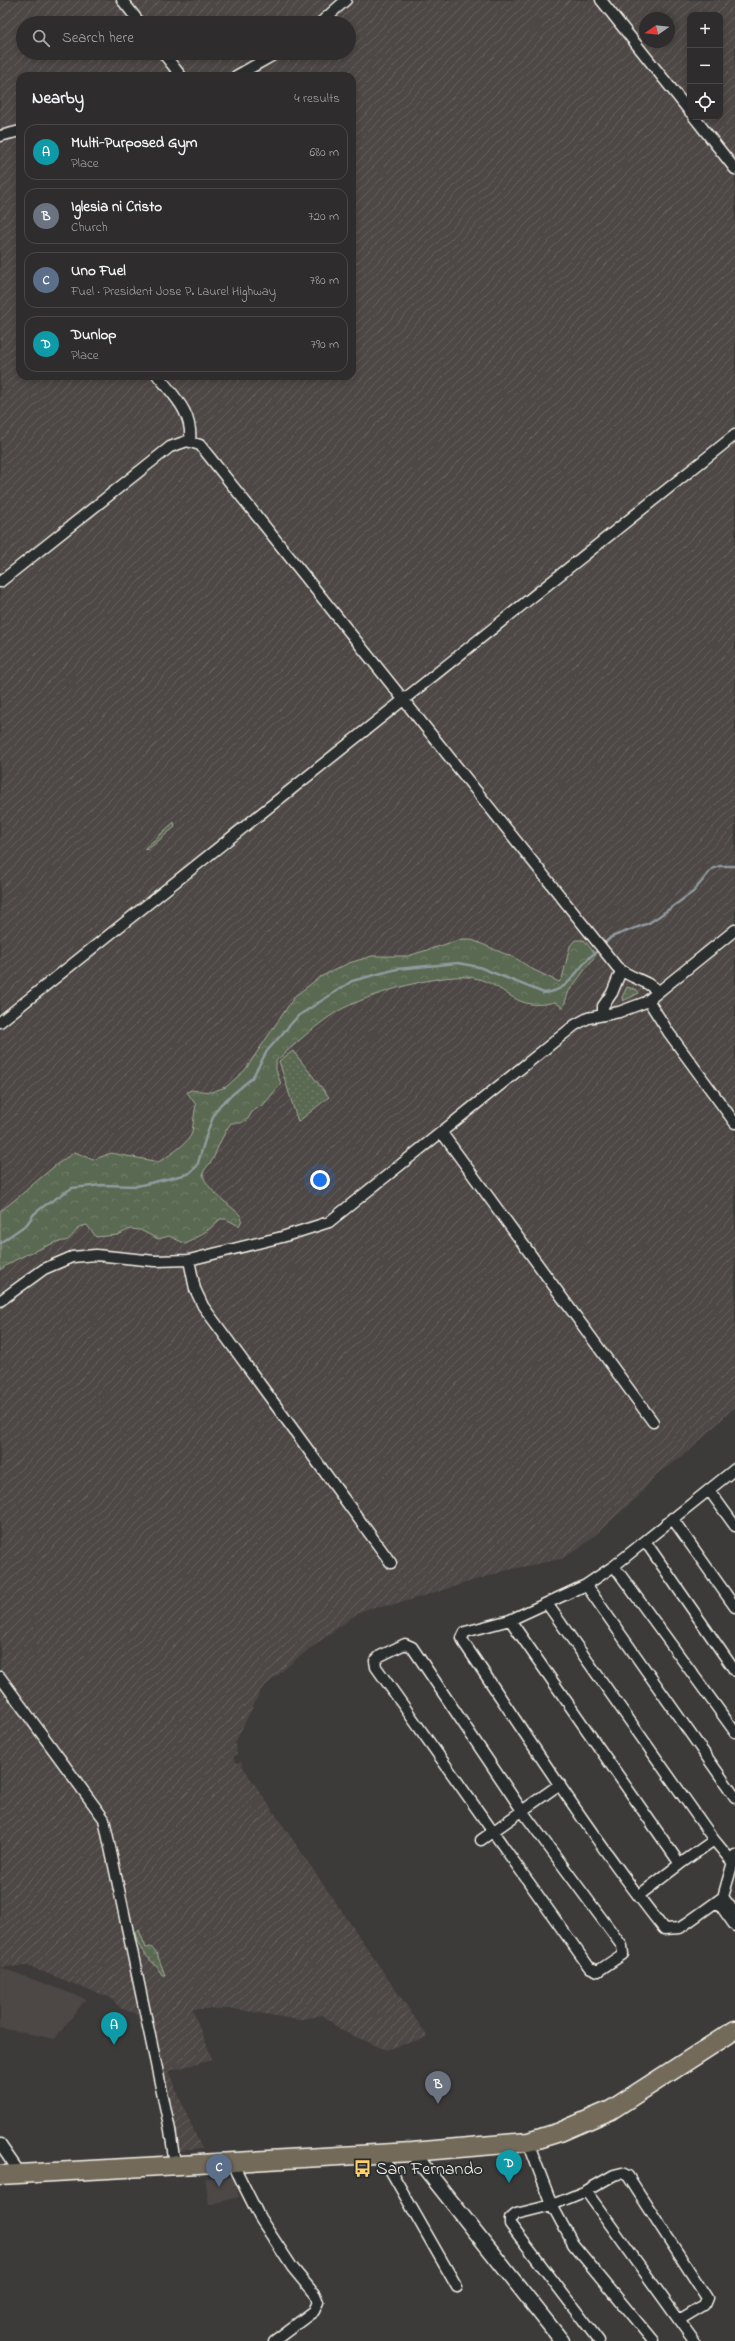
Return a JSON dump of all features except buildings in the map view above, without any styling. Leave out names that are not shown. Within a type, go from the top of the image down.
[{"type":"highway","points":[[0,2175],[175,2164],[381,2154],[528,2142],[560,2132],[610,2110],[735,2030]]},
{"type":"street","points":[[122,0],[135,16]]},
{"type":"street","points":[[328,16],[346,0]]},
{"type":"street","points":[[601,0],[687,108]]},
{"type":"street","points":[[169,60],[178,72]]},
{"type":"street","points":[[243,72],[265,60]]},
{"type":"street","points":[[696,120],[735,169]]},
{"type":"street","points":[[0,136],[16,133]]},
{"type":"street","points":[[161,380],[186,412],[190,424],[190,442]]},
{"type":"street","points":[[0,1022],[735,435]]},
{"type":"street","points":[[0,582],[170,447],[180,442],[190,442],[206,450],[403,700],[621,971],[650,984],[658,992]]},
{"type":"street","points":[[0,1301],[44,1269],[72,1257],[96,1255],[155,1261],[188,1260],[282,1237],[329,1222],[575,1025],[584,1020],[630,1008],[648,1000],[735,930]]},
{"type":"street","points":[[603,1015],[603,1006],[612,993],[621,971]]},
{"type":"street","points":[[648,1000],[666,1029],[735,1123]]},
{"type":"street","points":[[442,1133],[653,1422]]},
{"type":"street","points":[[188,1260],[195,1289],[203,1306],[391,1563]]},
{"type":"street","points":[[548,1604],[714,1840],[734,1859],[720,1899],[680,1928],[664,1930],[638,1896],[560,1784],[462,1638],[465,1632],[510,1620],[548,1604],[586,1585],[614,1566],[672,1518],[734,1471]]},
{"type":"street","points":[[709,1490],[735,1526]]},
{"type":"street","points":[[672,1518],[735,1607]]},
{"type":"street","points":[[645,1541],[735,1671]]},
{"type":"street","points":[[614,1566],[735,1732]]},
{"type":"street","points":[[586,1585],[735,1798]]},
{"type":"street","points":[[510,1620],[680,1864]]},
{"type":"street","points":[[405,1644],[412,1647],[523,1812],[622,1946],[623,1954],[598,1971],[589,1967],[493,1832],[376,1667],[375,1661],[380,1656],[405,1644]]},
{"type":"street","points":[[0,1677],[104,1819],[170,2130],[175,2164]]},
{"type":"street","points":[[481,1840],[523,1812],[560,1784]]},
{"type":"street","points":[[638,1896],[714,1840]]},
{"type":"street","points":[[720,1899],[735,1914]]},
{"type":"street","points":[[720,1899],[735,1926]]},
{"type":"street","points":[[528,2142],[552,2204],[573,2244],[653,2341]]},
{"type":"street","points":[[0,2144],[20,2173]]},
{"type":"street","points":[[412,2152],[562,2341]]},
{"type":"street","points":[[381,2154],[457,2287]]},
{"type":"street","points":[[232,2162],[260,2218],[292,2267],[315,2295],[318,2302],[314,2311],[274,2341]]},
{"type":"street","points":[[599,2341],[510,2224],[510,2219],[516,2214],[552,2204],[586,2191],[614,2175],[622,2173],[628,2176],[707,2298],[704,2305],[679,2320]]},
{"type":"street","points":[[586,2191],[694,2341]]},
{"type":"shaded area","points":[[0,0],[735,0],[735,1407],[689,1451],[656,1475],[638,1497],[579,1549],[561,1559],[508,1570],[394,1605],[370,1608],[358,1613],[295,1660],[261,1690],[235,1743],[237,1754],[233,1757],[237,1763],[241,1761],[243,1767],[428,2037],[386,2050],[340,2030],[323,2015],[299,2020],[234,2009],[192,2009],[213,2060],[168,2071],[202,2149],[168,2152],[143,2032],[136,2014],[120,2008],[111,1998],[27,1966],[0,1967]]},
{"type":"shaded area","points":[[0,1967],[86,1999],[55,2039],[0,2028]]},
{"type":"shaded area","points":[[234,2177],[239,2197],[209,2205],[205,2178]]},
{"type":"green space","points":[[174,822],[175,827],[147,850],[144,849]]},
{"type":"green space","points":[[462,939],[470,939],[517,959],[532,969],[559,982],[562,979],[570,946],[575,940],[584,940],[596,955],[569,991],[563,1008],[555,1002],[531,1004],[522,1002],[490,983],[479,979],[465,977],[428,981],[387,991],[338,1011],[323,1021],[276,1061],[276,1070],[281,1084],[265,1103],[252,1112],[248,1119],[241,1123],[231,1123],[223,1136],[213,1159],[204,1171],[206,1183],[240,1215],[242,1220],[239,1226],[226,1219],[220,1219],[208,1230],[186,1244],[169,1236],[158,1239],[140,1230],[130,1229],[118,1235],[96,1237],[87,1225],[79,1227],[67,1240],[56,1242],[26,1255],[13,1261],[0,1270],[0,1211],[65,1158],[75,1152],[93,1160],[111,1153],[159,1162],[181,1147],[191,1135],[196,1105],[187,1092],[191,1090],[211,1092],[226,1087],[245,1070],[295,996],[320,977],[349,963],[372,956],[408,956]]},
{"type":"green space","points":[[627,987],[637,990],[639,993],[623,1001],[622,997]]},
{"type":"green space","points":[[293,1051],[329,1097],[298,1122],[279,1061]]},
{"type":"green space","points":[[139,1930],[146,1948],[151,1947],[157,1954],[165,1975],[162,1975],[140,1948],[135,1933]]},
{"type":"waterway","points":[[603,945],[611,937],[649,923],[658,917],[693,892],[712,869],[720,866],[735,866]]},
{"type":"waterway","points":[[0,1243],[27,1224],[34,1214],[44,1206],[72,1188],[102,1185],[137,1186],[188,1174],[197,1166],[208,1130],[215,1112],[221,1104],[252,1078],[267,1051],[298,1016],[352,981],[397,969],[458,963],[479,967],[544,993],[552,992],[565,986],[589,958],[600,949]]},
{"type":"place","name":"Multi-Purposed Gym","points":[[114,2045]]},
{"type":"place","name":"Iglesia ni Cristo","points":[[438,2104]]},
{"type":"place","name":"San Fernando","points":[[363,2168]]},
{"type":"place","name":"Dunlop","points":[[509,2183]]},
{"type":"place","name":"Uno Fuel","points":[[219,2187]]}]
